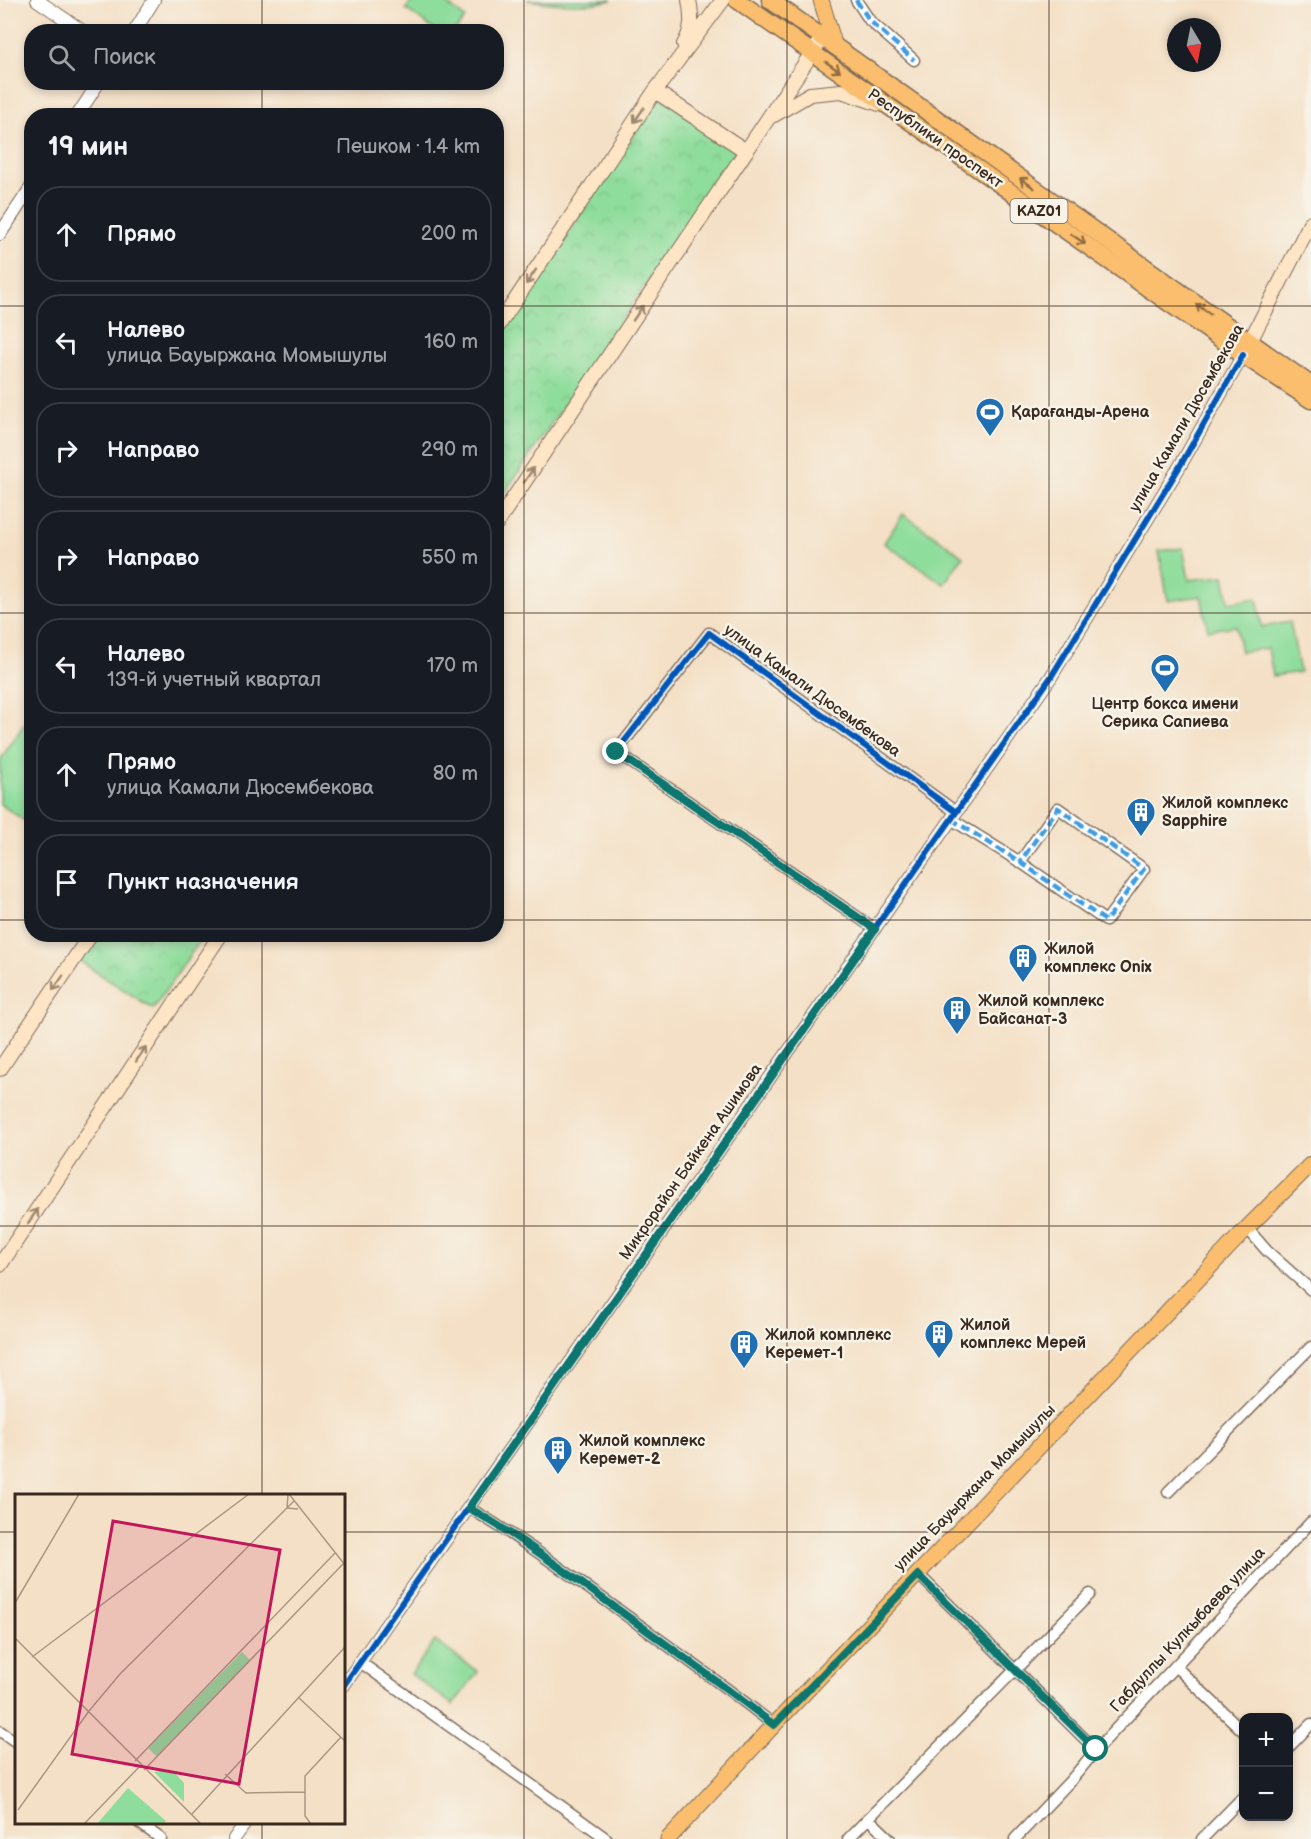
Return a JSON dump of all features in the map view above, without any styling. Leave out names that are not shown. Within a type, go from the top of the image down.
[{"type":"highway","name":"Республики проспект","points":[[737,0],[1247,349],[1311,385]]},
{"type":"highway","name":"Республики проспект","points":[[777,2],[1247,349],[1311,400]]},
{"type":"main road","points":[[659,86],[690,33],[692,17],[689,0]]},
{"type":"main road","points":[[504,317],[659,86],[723,0]]},
{"type":"main road","points":[[504,512],[812,52],[829,42],[821,0]]},
{"type":"main road","points":[[768,20],[777,2]]},
{"type":"main road","points":[[659,86],[746,151]]},
{"type":"main road","points":[[767,120],[810,94],[842,90],[892,108]]},
{"type":"main road","name":"улица Камали Дюсембекова","points":[[1247,349],[1311,222]]},
{"type":"main road","points":[[0,1069],[86,942]]},
{"type":"main road","points":[[0,1265],[216,942]]},
{"type":"main road","name":"улица Бауыржана Момышулы","points":[[668,1839],[1247,1228],[1311,1164]]},
{"type":"street","points":[[37,0],[72,24]]},
{"type":"street","points":[[139,24],[154,0]]},
{"type":"street","points":[[856,0],[870,21],[914,60]]},
{"type":"street","points":[[82,108],[94,90]]},
{"type":"street","points":[[0,234],[24,198]]},
{"type":"street","name":"улица Камали Дюсембекова","points":[[1064,657],[1180,466],[1247,349]]},
{"type":"street","name":"улица Камали Дюсембекова","points":[[875,929],[616,752],[709,633],[953,816]]},
{"type":"street","name":"Микрорайон Байкена Ашимова","points":[[345,1684],[1064,657]]},
{"type":"street","points":[[953,816],[1020,862],[1107,921],[1144,869],[1058,808],[1020,862]]},
{"type":"street","points":[[1247,1228],[1267,1251],[1311,1290]]},
{"type":"street","points":[[1168,1492],[1311,1347]]},
{"type":"street","points":[[469,1508],[498,1525],[673,1648],[774,1725]]},
{"type":"street","name":"Габдуллы Кулкыбаева улица","points":[[1015,1839],[1072,1779],[1096,1749],[1311,1521]]},
{"type":"street","points":[[918,1575],[1096,1749]]},
{"type":"street","points":[[848,1839],[1090,1594]]},
{"type":"street","points":[[360,1662],[607,1839]]},
{"type":"street","points":[[1175,1666],[1239,1727]]},
{"type":"street","points":[[1293,1743],[1311,1724]]},
{"type":"street","points":[[0,1731],[15,1741]]},
{"type":"street","points":[[1202,1839],[1239,1801]]},
{"type":"street","points":[[868,1818],[890,1839]]},
{"type":"street","points":[[141,1824],[161,1839]]},
{"type":"street","points":[[234,1839],[245,1824]]},
{"type":"green space","points":[[412,0],[442,0],[465,18],[460,24],[426,24],[406,9]]},
{"type":"green space","points":[[527,0],[612,0],[558,4]]},
{"type":"green space","points":[[660,96],[737,150],[504,494],[504,329]]},
{"type":"green space","points":[[903,514],[963,556],[944,584],[884,543]]},
{"type":"green space","points":[[1183,548],[1189,580],[1224,576],[1229,603],[1257,598],[1262,627],[1290,622],[1300,672],[1273,676],[1268,648],[1241,652],[1236,626],[1208,630],[1201,596],[1168,601],[1159,551]]},
{"type":"green space","points":[[24,724],[24,820],[0,804],[0,760]]},
{"type":"green space","points":[[91,942],[199,942],[153,1009],[78,960]]},
{"type":"green space","points":[[435,1641],[478,1672],[453,1705],[411,1674]]},
{"type":"marked path","points":[[856,0],[870,21],[914,60]]},
{"type":"marked path","points":[[951,819],[1020,862],[1106,921],[1144,869],[1058,808],[1020,862]]},
{"type":"cycle path","points":[[345,1684],[1051,677],[1180,466],[1243,355]]},
{"type":"cycle path","points":[[875,929],[616,752],[709,633],[956,812]]},
{"type":"place","name":"Қарағанды-Арена","points":[[990,438]]},
{"type":"place","name":"Центр бокса имени Серика Сапиева","points":[[1165,694]]},
{"type":"place","name":"Жилой комплекс Sapphire","points":[[1141,838]]},
{"type":"place","name":"Жилой комплекс Onix","points":[[1023,984]]},
{"type":"place","name":"Жилой комплекс Байсанат-3","points":[[957,1036]]},
{"type":"place","name":"Жилой комплекс Мерей","points":[[939,1360]]},
{"type":"place","name":"Жилой комплекс Керемет-1","points":[[744,1370]]},
{"type":"place","name":"Жилой комплекс Керемет-2","points":[[558,1476]]},
{"type":"route","points":[[616,752],[875,929],[469,1508],[498,1525],[673,1648],[774,1725],[918,1575],[1096,1749]]}]
